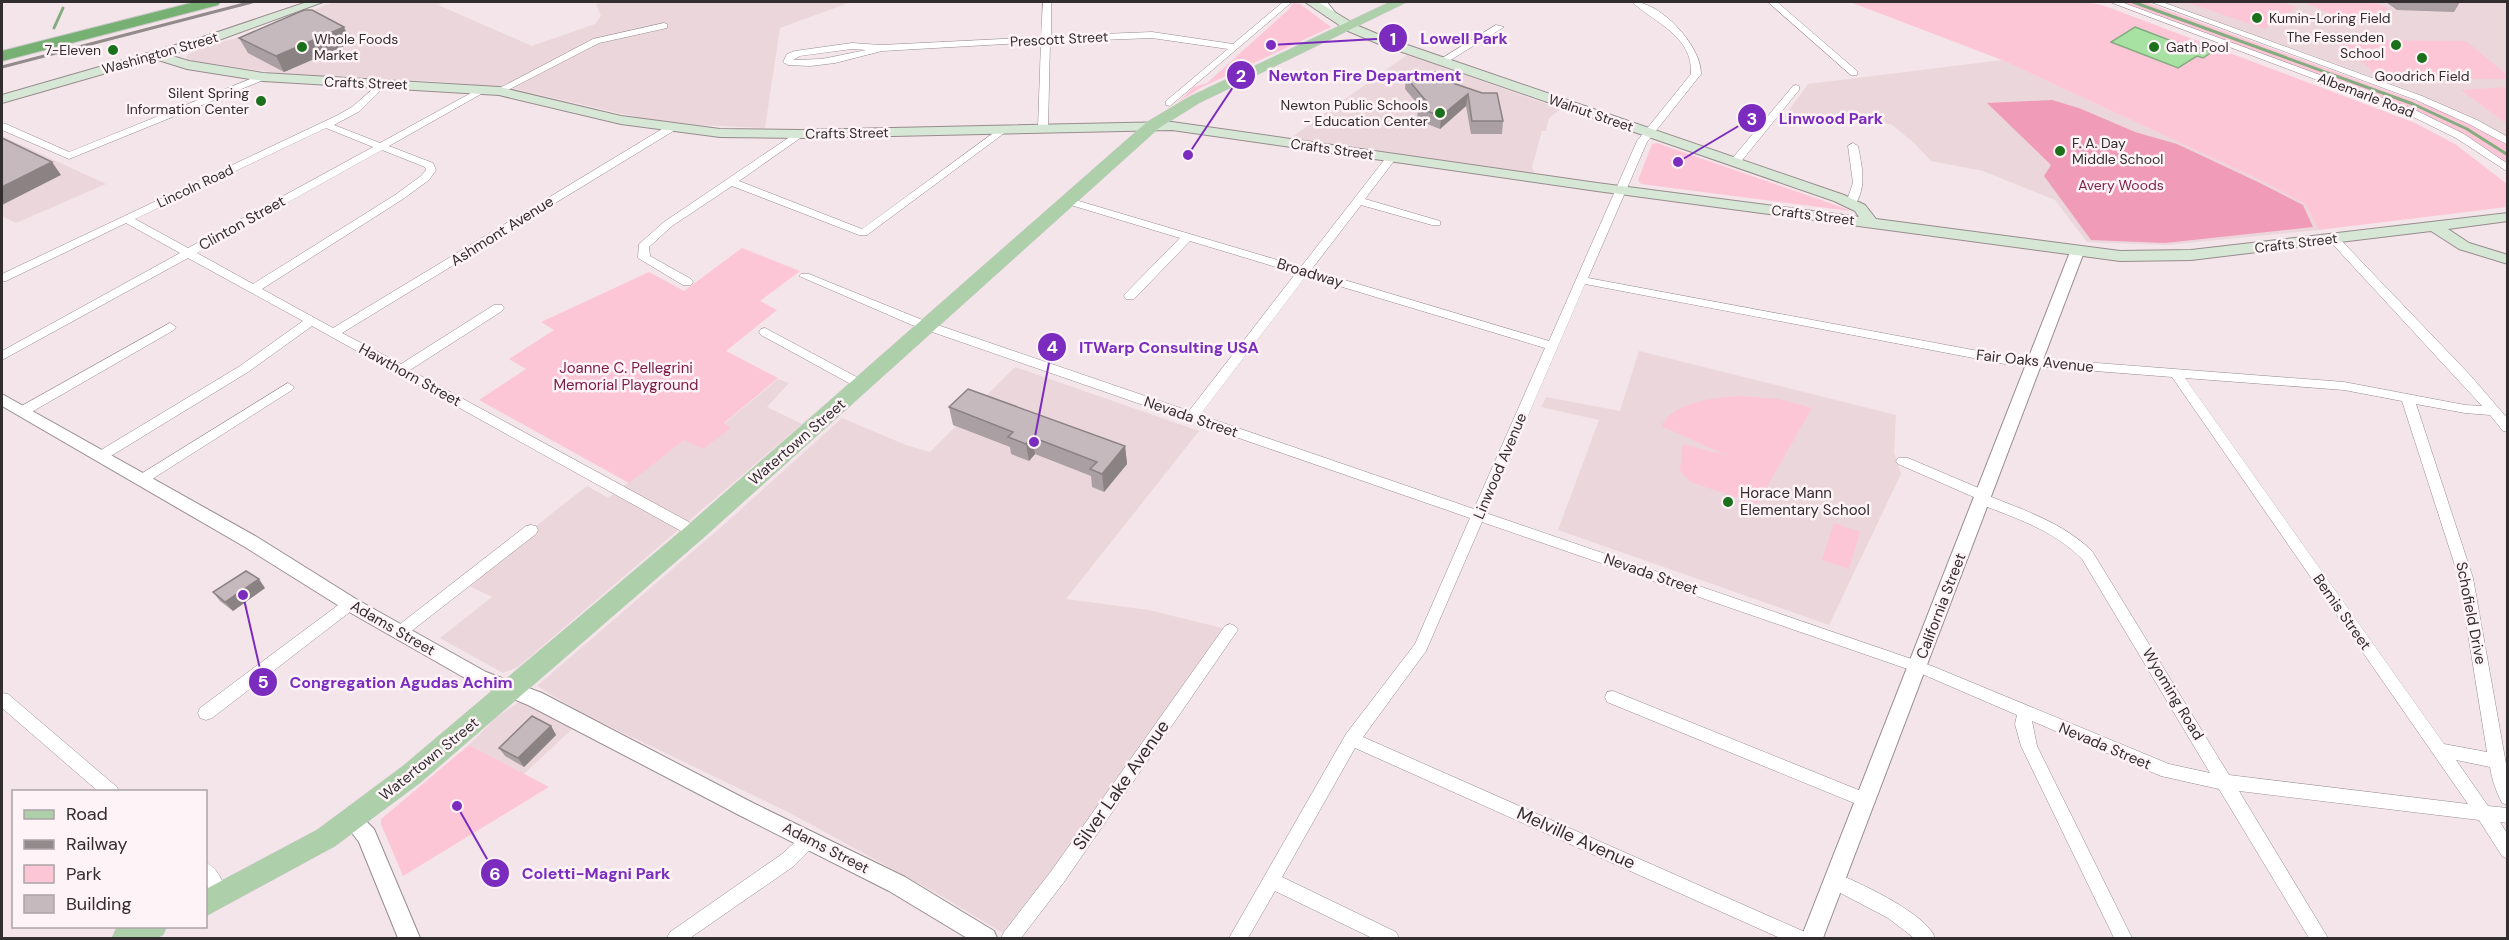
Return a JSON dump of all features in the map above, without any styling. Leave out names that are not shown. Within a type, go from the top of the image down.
[{"type":"highway","points":[[2,48],[181,2]]},
{"type":"highway","points":[[2,56],[212,2]]},
{"type":"main road","name":"Washington Street","points":[[2,99],[254,25],[317,2]]},
{"type":"main road","name":"Walnut Street","points":[[1311,2],[1348,26],[1383,41],[1851,203],[1862,210],[1870,222]]},
{"type":"main road","name":"Watertown Street","points":[[213,899],[288,860],[352,820],[513,690],[1153,125],[1194,100],[1400,2]]},
{"type":"main road","name":"Crafts Street","points":[[156,55],[179,64],[263,77],[499,91],[597,116],[720,133],[801,134],[1153,125],[2077,252],[2130,256],[2171,256],[2508,217]]},
{"type":"main road","points":[[2434,226],[2459,243],[2508,261]]},
{"type":"main road","points":[[2411,229],[2443,244],[2486,253]]},
{"type":"main road","points":[[126,939],[151,928]]},
{"type":"street","points":[[1043,128],[1047,2]]},
{"type":"street","points":[[1170,103],[1288,2]]},
{"type":"street","points":[[1322,2],[1331,15]]},
{"type":"street","name":"Linwood Avenue","points":[[1238,939],[1352,739],[1421,647],[1620,189],[1648,132],[1691,83],[1696,74],[1698,63],[1688,44],[1658,16],[1635,2]]},
{"type":"street","points":[[1772,2],[1854,73]]},
{"type":"street","name":"Albemarle Road","points":[[2114,2],[2409,111],[2460,136],[2508,169]]},
{"type":"street","name":"Albemarle Road","points":[[2155,2],[2420,98],[2508,142]]},
{"type":"street","points":[[499,91],[596,41],[664,26]]},
{"type":"street","points":[[1441,62],[1499,27]]},
{"type":"street","name":"Prescott Street","points":[[881,48],[858,56],[797,64],[788,62],[790,56],[798,53],[852,46],[881,48],[1148,35],[1236,47]]},
{"type":"street","points":[[2,126],[69,156],[263,77]]},
{"type":"street","name":"Lincoln Road","points":[[2,278],[125,218],[327,125],[356,108],[382,84]]},
{"type":"street","points":[[1734,162],[1796,88]]},
{"type":"street","name":"Clinton Street","points":[[2,356],[483,90]]},
{"type":"street","points":[[253,289],[334,240],[415,186],[431,171],[429,165],[327,125]]},
{"type":"street","name":"Ashmont Avenue","points":[[333,333],[671,128]]},
{"type":"street","points":[[732,182],[863,233],[1003,129]]},
{"type":"street","points":[[687,282],[644,258],[643,246],[668,224],[801,134]]},
{"type":"street","points":[[1851,203],[1859,187],[1853,146]]},
{"type":"street","points":[[1192,417],[1392,157]]},
{"type":"street","name":"Broadway","points":[[1068,201],[1552,346]]},
{"type":"street","points":[[1359,201],[1436,223]]},
{"type":"street","name":"Hawthorn Street","points":[[125,218],[695,531]]},
{"type":"street","points":[[1130,296],[1188,237]]},
{"type":"street","points":[[2333,238],[2459,371],[2508,428]]},
{"type":"street","points":[[2060,249],[2068,273]]},
{"type":"street","name":"California Street","points":[[1812,939],[2077,252]]},
{"type":"street","name":"Nevada Street","points":[[806,276],[928,326],[1917,666],[2167,771],[2227,782],[2508,816]]},
{"type":"street","name":"Fair Oaks Avenue","points":[[1581,279],[1997,358],[2034,363],[2344,386],[2465,409],[2493,411]]},
{"type":"street","points":[[401,370],[498,308]]},
{"type":"street","points":[[100,456],[244,369],[312,321]]},
{"type":"street","points":[[23,411],[170,327]]},
{"type":"street","points":[[765,332],[862,384]]},
{"type":"street","name":"Bemis Street","points":[[2176,374],[2508,851]]},
{"type":"street","points":[[141,480],[288,387]]},
{"type":"street","name":"Schofield Drive","points":[[2408,397],[2466,578],[2497,761],[2508,798]]},
{"type":"street","name":"Adams Street","points":[[2,399],[251,542],[350,604],[479,677],[535,699],[915,894],[986,939]]},
{"type":"street","name":"Wyoming Road","points":[[1903,461],[2057,530],[2079,545],[2227,782],[2319,939]]},
{"type":"street","points":[[400,632],[531,530]]},
{"type":"street","points":[[206,713],[350,604]]},
{"type":"street","name":"Silver Lake Avenue","points":[[1010,939],[1058,876],[1230,630]]},
{"type":"street","points":[[1613,697],[1865,800]]},
{"type":"street","points":[[2,699],[109,790]]},
{"type":"street","points":[[2026,712],[2023,724],[2029,746],[2124,939]]},
{"type":"street","name":"Melville Avenue","points":[[1352,739],[1799,939]]},
{"type":"street","points":[[2437,748],[2497,761]]},
{"type":"street","points":[[352,820],[367,836],[409,939]]},
{"type":"street","points":[[676,939],[788,860],[809,840]]},
{"type":"street","points":[[207,872],[213,880],[213,899]]},
{"type":"street","points":[[1271,880],[1390,939]]},
{"type":"street","points":[[1834,881],[1901,916],[1926,939]]},
{"type":"shaded area","points":[[334,2],[445,2],[438,5],[532,46],[595,24],[601,16],[596,4],[605,2],[851,2],[780,28],[765,128],[700,125],[644,119],[511,88],[431,81],[340,79],[291,75],[188,60],[186,56],[199,48],[251,34]]},
{"type":"shaded area","name":"The Fessenden School","points":[[2162,2],[2507,2],[2507,138],[2467,115],[2406,89]]},
{"type":"shaded area","name":"Gath Pool","points":[[2135,27],[2190,48],[2194,46],[2212,52],[2203,58],[2197,56],[2178,68],[2111,42]]},
{"type":"shaded area","name":"Newton Public Schools - Education Center","points":[[1407,55],[1561,109],[1549,118],[1546,131],[1542,131],[1532,167],[1535,174],[1289,139]]},
{"type":"shaded area","name":"F. A. Day Middle School","points":[[2002,60],[2262,181],[2305,204],[2319,230],[2167,245],[2087,242],[2055,200],[1983,171],[1931,161],[1891,124],[1784,117],[1808,84]]},
{"type":"shaded area","points":[[2,136],[106,184],[16,223],[2,216]]},
{"type":"shaded area","name":"Horace Mann Elementary School","points":[[1639,351],[1896,415],[1894,452],[1901,474],[1829,625],[1558,530],[1599,420],[1541,407],[1546,397],[1620,411]]},
{"type":"shaded area","points":[[1015,367],[1199,431],[1066,599],[1149,610],[1230,630],[1011,938],[938,894],[790,813],[580,712],[537,686],[728,521],[842,418],[906,445],[930,452]]},
{"type":"shaded area","points":[[778,379],[789,383],[767,407],[802,424],[518,667],[503,673],[440,638],[492,597],[463,583],[587,486],[608,498],[684,440],[731,427],[724,424]]},
{"type":"shaded area","points":[[519,702],[572,729],[524,774],[469,745],[497,717]]},
{"type":"green space","points":[[1850,2],[2087,2],[2105,6],[2415,123],[2455,144],[2507,184],[2507,207],[2319,230],[2305,204],[2262,181],[2002,60]]},
{"type":"green space","points":[[2113,2],[2145,2],[2445,112],[2507,145],[2507,170],[2439,125]]},
{"type":"green space","name":"Kumin-Loring Field","points":[[2186,2],[2281,2],[2297,7],[2265,29]]},
{"type":"green space","points":[[2304,2],[2373,2],[2390,9],[2347,21]]},
{"type":"green space","points":[[1293,3],[1300,4],[1331,27],[1200,88],[1177,103],[1194,87],[1207,83]]},
{"type":"green space","name":"Goodrich Field","points":[[2338,40],[2466,41],[2507,75],[2507,79],[2380,78]]},
{"type":"green space","points":[[2507,87],[2507,124],[2461,90]]},
{"type":"green space","name":"Avery Woods","points":[[2052,100],[2079,108],[2135,132],[2177,144],[2258,182],[2303,205],[2313,227],[2165,243],[2091,240],[2044,176],[2051,165],[1987,103]]},
{"type":"green space","points":[[1657,143],[1850,211],[1641,184],[1638,180],[1652,144]]},
{"type":"green space","name":"Joanne C. Pellegrini Memorial Playground","points":[[742,248],[800,271],[760,301],[777,310],[726,351],[778,378],[724,423],[731,428],[703,449],[684,440],[629,483],[479,400],[526,369],[509,359],[554,330],[541,322],[649,272],[684,291]]},
{"type":"green space","points":[[1740,396],[1779,399],[1812,408],[1757,504],[1690,482],[1680,471],[1683,444],[1728,456],[1661,426],[1667,418],[1685,406],[1707,400]]},
{"type":"green space","points":[[1834,523],[1860,532],[1849,569],[1822,560]]},
{"type":"green space","points":[[469,745],[549,787],[403,876],[381,824],[381,819]]},
{"type":"building","points":[[304,10],[312,10],[344,27],[276,56],[239,38]]},
{"type":"building","points":[[1435,72],[1441,79],[1482,93],[1497,93],[1503,121],[1472,121],[1468,94],[1441,116],[1418,108],[1426,101],[1406,77]]},
{"type":"building","points":[[2,138],[52,162],[2,187]]},
{"type":"building","points":[[968,389],[1125,446],[1102,474],[1090,469],[1097,462],[1032,437],[1026,444],[1008,437],[1013,432],[949,407]]},
{"type":"building","points":[[246,571],[259,579],[225,602],[213,592]]},
{"type":"building","points":[[532,716],[551,726],[518,758],[499,748]]},
{"type":"waterway","points":[[2133,2],[2413,104],[2467,129],[2508,155]]},
{"type":"waterway","points":[[54,28],[63,8]]},
{"type":"railway","points":[[2,67],[252,2]]},
{"type":"place","name":"Kumin-Loring Field","points":[[2257,18]]},
{"type":"place","name":"Lowell Park","points":[[1271,45]]},
{"type":"place","name":"The Fessenden School","points":[[2396,45]]},
{"type":"place","name":"Whole Foods Market","points":[[302,47]]},
{"type":"place","name":"Gath Pool","points":[[2154,47]]},
{"type":"place","name":"7-Eleven","points":[[113,50]]},
{"type":"place","name":"Goodrich Field","points":[[2422,58]]},
{"type":"place","name":"Silent Spring Information Center","points":[[261,101]]},
{"type":"place","name":"Newton Public Schools - Education Center","points":[[1440,113]]},
{"type":"place","name":"F. A. Day Middle School","points":[[2060,151]]},
{"type":"place","name":"Newton Fire Department","points":[[1188,155]]},
{"type":"place","name":"Linwood Park","points":[[1678,162]]},
{"type":"place","name":"ITWarp Consulting USA","points":[[1034,442]]},
{"type":"place","name":"Horace Mann Elementary School","points":[[1728,502]]},
{"type":"place","name":"Congregation Agudas Achim","points":[[243,595]]},
{"type":"place","name":"Coletti-Magni Park","points":[[457,806]]}]
